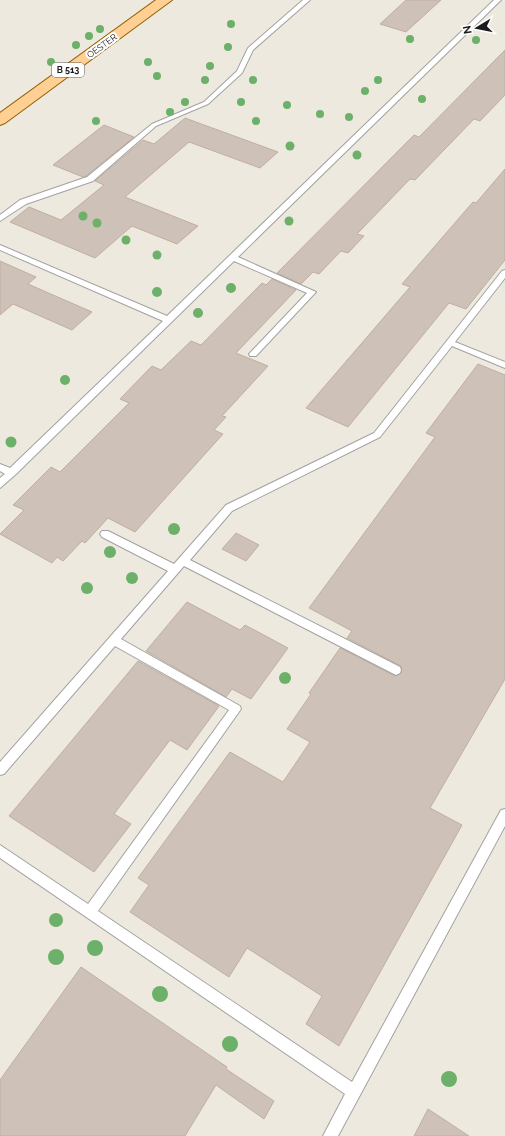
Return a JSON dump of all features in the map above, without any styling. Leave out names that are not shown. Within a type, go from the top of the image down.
[{"type":"main road","name":"OESTER","points":[[0,120],[165,0]]},
{"type":"lane","points":[[0,219],[23,202],[90,179],[154,125],[206,103],[240,72],[250,49],[307,0]]},
{"type":"lane","points":[[0,484],[498,0]]},
{"type":"lane","points":[[0,247],[168,320]]},
{"type":"lane","points":[[233,258],[312,292],[253,354]]},
{"type":"lane","points":[[0,770],[229,508],[377,435],[505,273]]},
{"type":"lane","points":[[451,343],[505,365]]},
{"type":"lane","points":[[0,467],[12,473]]},
{"type":"lane","points":[[104,534],[176,570]]},
{"type":"lane","points":[[183,560],[396,670]]},
{"type":"lane","points":[[90,912],[236,709],[114,640]]},
{"type":"lane","points":[[330,1136],[353,1091],[505,814]]},
{"type":"lane","points":[[0,851],[353,1091]]},
{"type":"building","points":[[406,0],[441,0],[406,32],[380,24]]},
{"type":"building","points":[[505,50],[505,95],[480,121],[474,119],[415,180],[410,179],[357,234],[364,236],[348,253],[341,251],[319,274],[313,272],[301,284],[277,273],[414,135],[419,137]]},
{"type":"building","points":[[185,118],[278,152],[260,168],[189,142],[125,197],[198,226],[177,244],[132,226],[95,258],[10,222],[29,207],[61,220],[104,185],[95,181],[143,140],[154,144]]},
{"type":"building","points":[[104,125],[134,137],[86,176],[83,177],[53,165]]},
{"type":"building","points":[[505,169],[505,260],[466,309],[449,303],[348,427],[306,408],[410,287],[402,284],[473,202],[476,203]]},
{"type":"building","points":[[0,261],[36,277],[28,284],[92,312],[72,330],[13,304],[0,315]]},
{"type":"building","points":[[272,279],[296,290],[236,353],[268,366],[222,416],[226,417],[214,430],[223,434],[135,532],[108,518],[85,543],[82,541],[63,561],[57,557],[52,563],[0,534],[24,510],[13,505],[51,467],[60,472],[129,403],[120,399],[152,366],[161,370],[191,341],[201,345],[262,283],[266,285]]},
{"type":"building","points":[[478,364],[505,375],[505,679],[430,808],[462,825],[339,1046],[306,1024],[322,996],[247,948],[229,977],[130,912],[149,885],[138,878],[230,752],[283,782],[310,742],[287,729],[311,694],[309,693],[340,648],[395,676],[401,673],[401,666],[347,638],[352,631],[309,608],[435,437],[426,433]]},
{"type":"building","points":[[236,533],[259,545],[246,561],[222,549]]},
{"type":"building","points":[[187,602],[240,630],[245,625],[288,648],[251,699],[232,689],[226,697],[146,651]]},
{"type":"building","points":[[138,661],[219,706],[187,750],[170,740],[114,814],[131,824],[94,872],[9,816]]},
{"type":"building","points":[[81,967],[274,1101],[264,1119],[216,1085],[185,1136],[0,1136],[0,1080]]},
{"type":"building","points":[[428,1109],[469,1136],[414,1136]]}]
